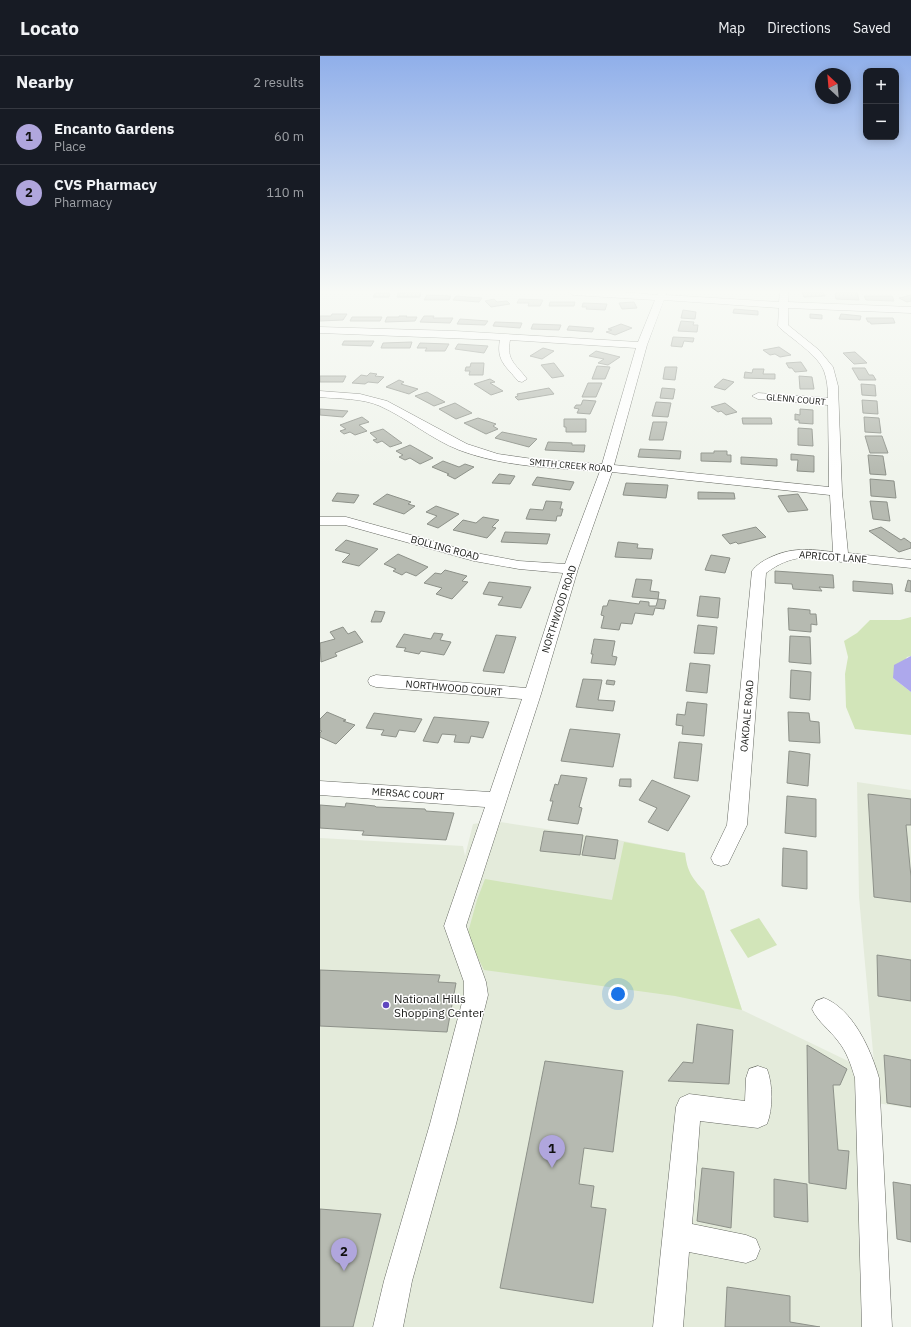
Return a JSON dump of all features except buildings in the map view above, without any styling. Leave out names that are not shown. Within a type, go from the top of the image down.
[{"type":"street","points":[[503,351],[504,357],[522,379]]},
{"type":"street","name":"NORTHWOOD ROAD","points":[[388,1327],[398,1281],[443,1124],[476,995],[475,982],[455,926],[532,694],[571,568],[607,468],[640,351]]},
{"type":"street","points":[[814,351],[829,369],[834,386],[833,402],[836,492],[841,558]]},
{"type":"street","name":"SMITH CREEK ROAD","points":[[320,394],[360,397],[383,403],[463,448],[496,457],[540,464],[607,468],[836,492]]},
{"type":"street","name":"GLENN COURT","points":[[758,396],[833,402]]},
{"type":"street","name":"BOLLING ROAD","points":[[320,521],[346,521],[474,557],[518,565],[571,568]]},
{"type":"street","name":"APRICOT LANE","points":[[759,571],[770,563],[786,555],[805,554],[911,564]]},
{"type":"street","name":"OAKDALE ROAD","points":[[721,858],[738,825],[759,571]]},
{"type":"street","name":"NORTHWOOD COURT","points":[[376,681],[532,694]]},
{"type":"street","name":"MERSAC COURT","points":[[320,788],[496,800]]},
{"type":"street","points":[[824,1009],[847,1033],[861,1057],[867,1078],[877,1327]]},
{"type":"street","points":[[668,1327],[688,1107],[758,1115],[758,1078]]},
{"type":"street","points":[[677,1235],[746,1249]]},
{"type":"shaded area","points":[[911,656],[911,692],[893,678],[894,665]]},
{"type":"shaded area","points":[[857,782],[911,790],[911,1108],[876,1103],[888,1327],[320,1327],[320,838],[463,846],[465,856],[473,824],[494,821],[618,840],[685,853],[687,868],[694,881],[704,891],[742,1010],[875,1074],[859,897]]},
{"type":"green space","points":[[911,617],[911,656],[907,657],[893,678],[911,692],[911,735],[855,729],[846,707],[845,674],[848,657],[844,641],[857,633],[870,620],[900,620]]},
{"type":"green space","points":[[624,842],[685,853],[687,865],[691,874],[704,891],[742,1010],[675,996],[484,970],[467,936],[477,900],[485,879],[612,900]]},
{"type":"green space","points":[[759,918],[777,945],[748,958],[730,930]]},
{"type":"place","name":"National Hills Shopping Center","points":[[386,1005]]},
{"type":"place","name":"Encanto Gardens","points":[[552,1168]]},
{"type":"place","name":"CVS Pharmacy","points":[[344,1271]]}]
